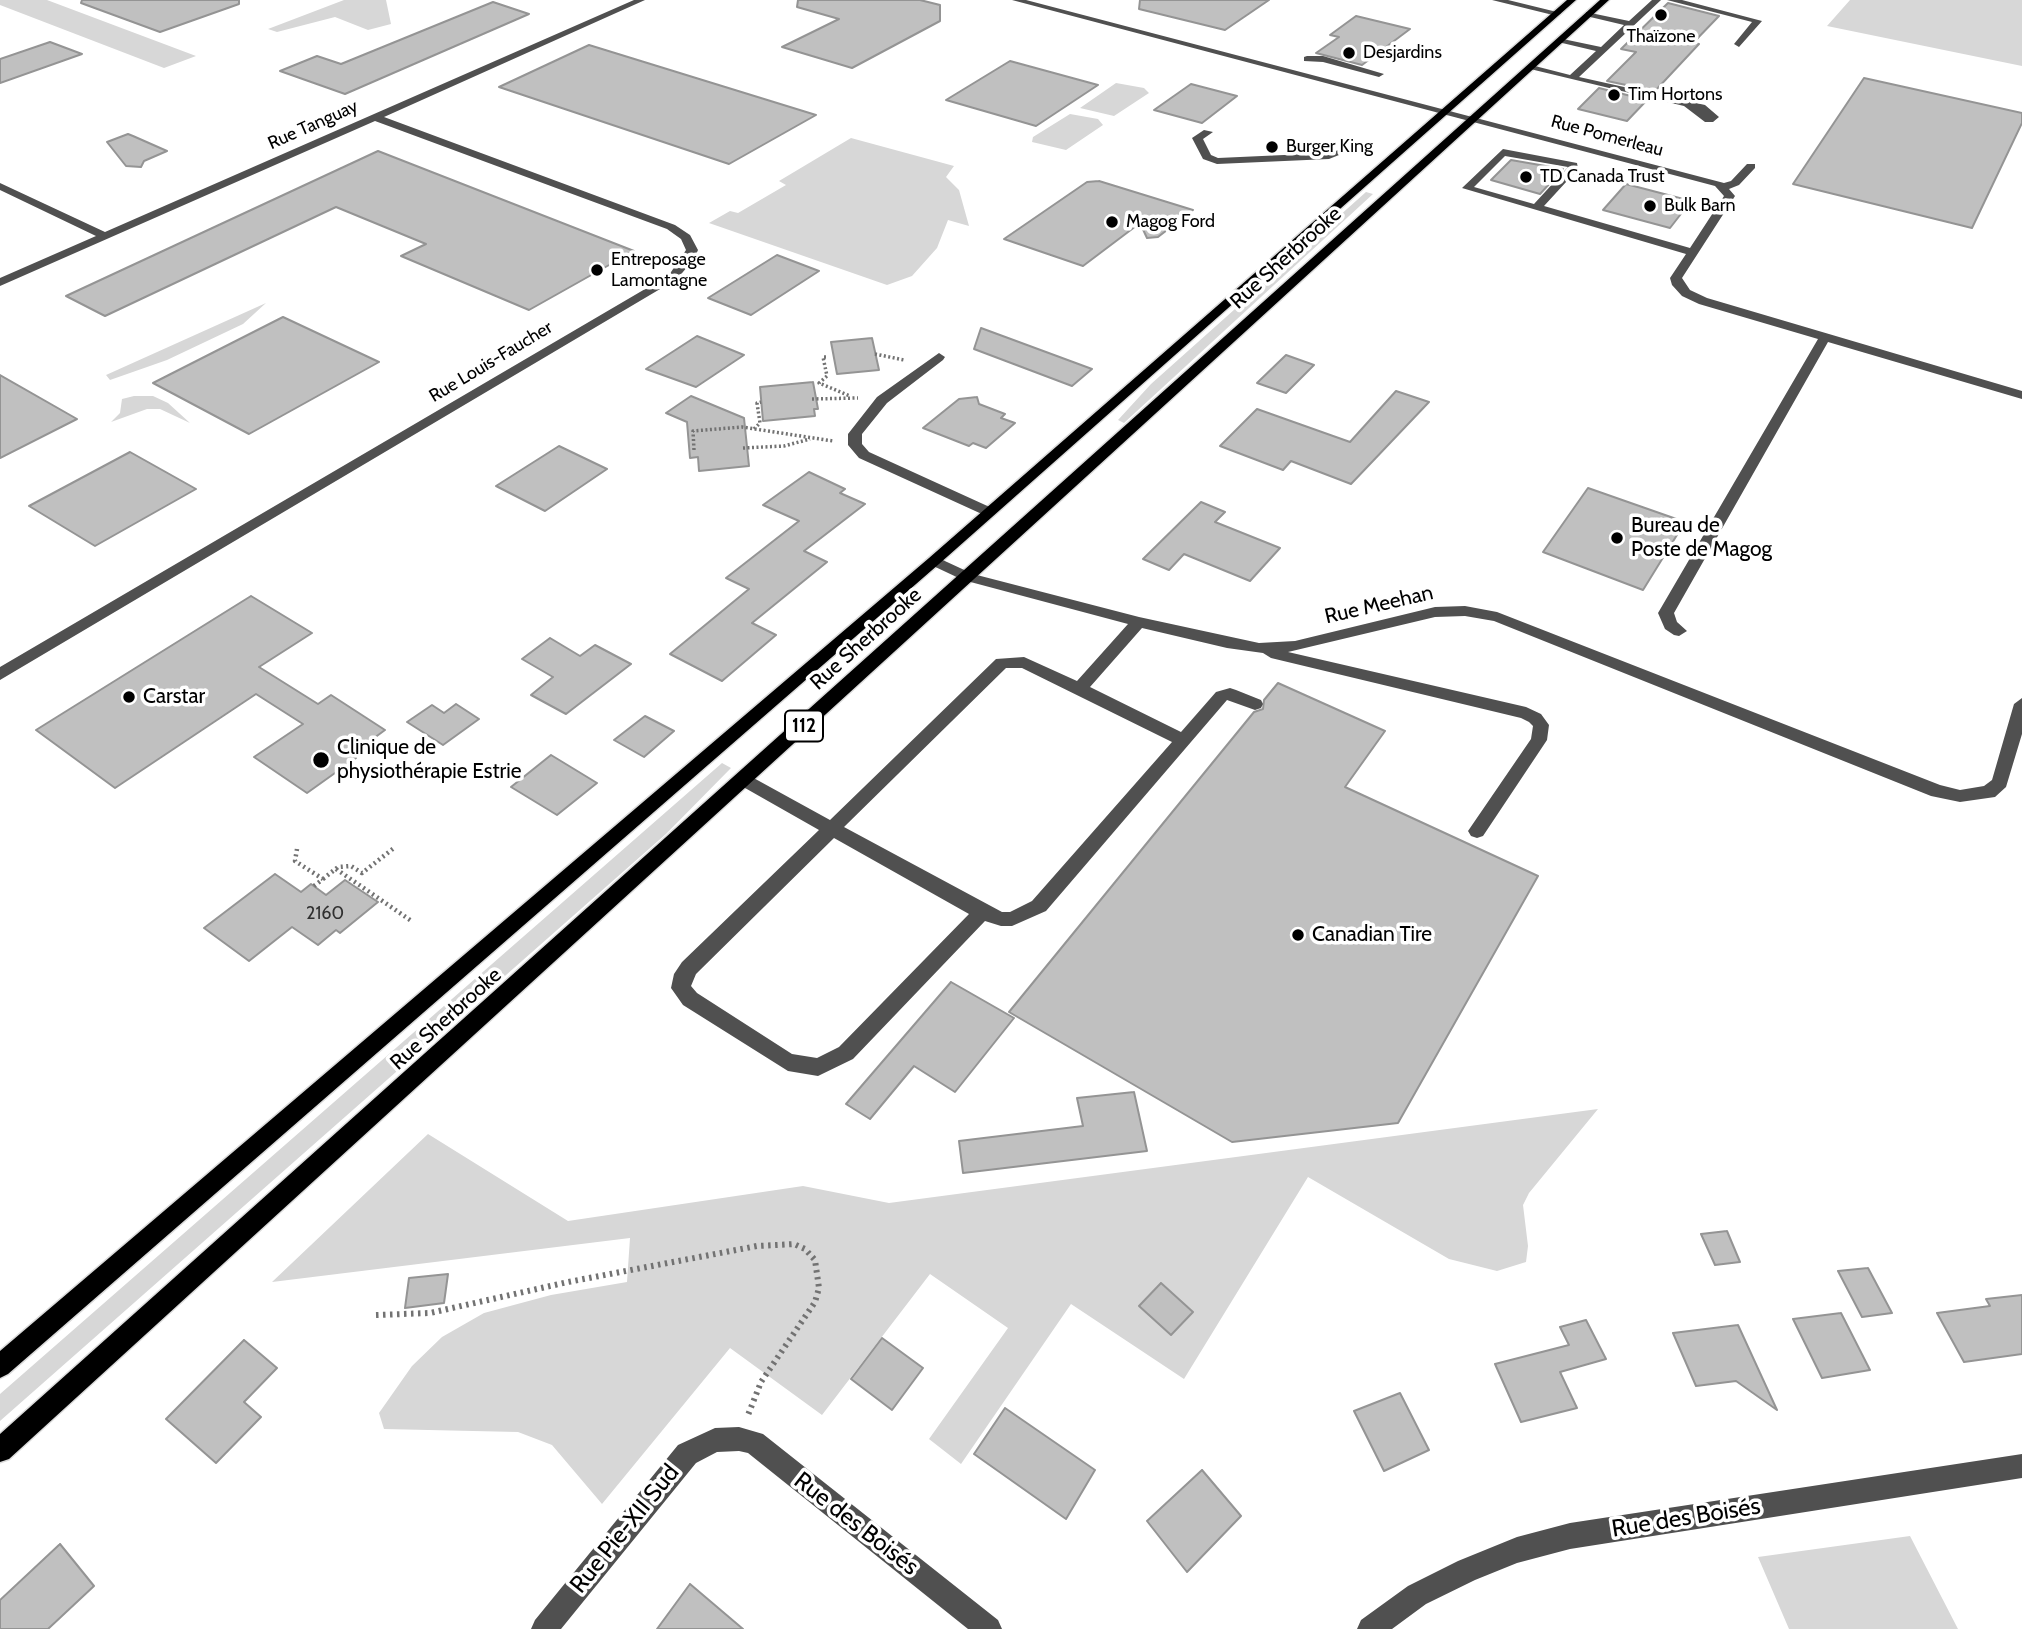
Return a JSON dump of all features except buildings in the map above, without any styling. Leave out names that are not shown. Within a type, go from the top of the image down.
[{"type":"main road","name":"Rue Sherbrooke","points":[[0,1366],[934,561],[1572,0]]},
{"type":"main road","name":"Rue Sherbrooke","points":[[0,1450],[1605,0]]},
{"type":"street","name":"Rue Tanguay","points":[[0,282],[641,0]]},
{"type":"street","name":"Rue Pomerleau","points":[[1016,0],[1445,110],[1724,187]]},
{"type":"street","points":[[1496,0],[1557,13]]},
{"type":"street","points":[[1572,78],[1657,0]]},
{"type":"street","points":[[1671,0],[1758,21],[1739,44]]},
{"type":"street","points":[[1589,14],[1631,24]]},
{"type":"street","points":[[1561,40],[1602,50]]},
{"type":"street","points":[[1307,59],[1323,60],[1379,74]]},
{"type":"street","points":[[1531,68],[1689,106],[1709,120]]},
{"type":"street","name":"Rue Louis-Faucher","points":[[0,674],[673,277],[690,257],[692,250],[686,237],[671,227],[375,117]]},
{"type":"street","points":[[1208,132],[1197,138],[1207,157],[1217,162],[1329,156],[1339,153]]},
{"type":"street","points":[[1536,208],[1573,165],[1503,152],[1467,188],[1536,208],[1692,252]]},
{"type":"street","points":[[1751,166],[1735,183],[1724,187],[1730,196],[1676,279],[1689,295],[2022,395]]},
{"type":"street","points":[[0,186],[106,236]]},
{"type":"street","points":[[1679,631],[1667,621],[1666,613],[1825,337]]},
{"type":"street","points":[[939,357],[879,404],[855,434],[854,443],[864,455],[989,512]]},
{"type":"street","name":"Rue Meehan","points":[[934,561],[968,577],[1240,646],[1295,646],[1427,614],[1481,613],[1513,621],[1937,791],[1960,796],[1980,795],[2000,783],[2022,704]]},
{"type":"street","points":[[1079,689],[1139,622]]},
{"type":"street","points":[[1240,646],[1526,713],[1535,718],[1541,725],[1539,740],[1477,831]]},
{"type":"street","points":[[982,912],[838,1059],[818,1067],[788,1062],[684,994],[681,981],[689,968],[1002,663],[1024,662],[1183,740]]},
{"type":"street","points":[[744,780],[982,912],[1001,919],[1031,912],[1225,694],[1255,704]]},
{"type":"street","name":"Rue Pie-XII Sud","points":[[544,1629],[675,1465],[699,1446],[727,1439]]},
{"type":"street","name":"Rue des Boisés","points":[[727,1439],[754,1443],[989,1629]]},
{"type":"street","name":"Rue des Boisés","points":[[1370,1629],[1417,1595],[1467,1570],[1517,1550],[1570,1536],[2022,1466]]},
{"type":"path","points":[[826,357],[822,357],[827,376],[819,383],[851,397],[879,404]]},
{"type":"path","points":[[812,399],[851,397]]},
{"type":"path","points":[[754,429],[760,422],[757,402],[761,402]]},
{"type":"path","points":[[694,450],[693,431],[742,427],[854,443]]},
{"type":"path","points":[[743,448],[784,446],[814,438]]},
{"type":"path","points":[[314,886],[336,869],[351,866],[362,873],[394,848]]},
{"type":"path","points":[[297,849],[295,860],[323,879]]},
{"type":"path","points":[[336,869],[413,922]]},
{"type":"path","points":[[376,1315],[430,1313],[568,1282],[757,1246],[794,1244],[805,1249],[815,1261],[819,1288],[815,1302],[761,1382],[727,1439]]},
{"type":"shaded area","points":[[0,0],[47,0],[196,56],[164,68],[0,5]]},
{"type":"shaded area","points":[[344,0],[386,0],[391,24],[368,30],[335,17],[277,32],[268,29]]},
{"type":"shaded area","points":[[1850,0],[2022,0],[2022,66],[1827,26]]},
{"type":"shaded area","points":[[1116,83],[1144,88],[1149,93],[1114,116],[1080,108]]},
{"type":"shaded area","points":[[1070,114],[1098,119],[1103,125],[1066,150],[1032,142],[1033,137]]},
{"type":"shaded area","points":[[851,138],[954,166],[946,177],[959,190],[969,226],[948,220],[937,248],[912,276],[887,285],[709,223],[730,211],[738,213],[786,185],[779,181]]},
{"type":"shaded area","points":[[1366,192],[1373,194],[1124,423],[1118,420],[1151,384]]},
{"type":"shaded area","points":[[266,303],[243,324],[167,360],[110,380],[106,375]]},
{"type":"shaded area","points":[[153,396],[168,403],[190,423],[160,409],[147,409],[111,422],[120,413],[122,399]]},
{"type":"shaded area","points":[[722,763],[731,768],[666,834],[0,1421],[0,1394]]},
{"type":"shaded area","points":[[1598,1109],[1529,1193],[1523,1205],[1528,1246],[1526,1262],[1497,1271],[1449,1259],[1308,1177],[1184,1379],[1071,1304],[961,1464],[929,1439],[1008,1328],[930,1274],[822,1415],[730,1348],[602,1504],[552,1445],[518,1432],[384,1429],[379,1413],[412,1366],[442,1337],[484,1313],[551,1295],[627,1282],[630,1238],[272,1282],[428,1134],[568,1221],[803,1186],[889,1203]]},
{"type":"shaded area","points":[[1910,1536],[1958,1629],[1789,1629],[1758,1557]]},
{"type":"place","name":"Thaïzone","points":[[1661,15]]},
{"type":"place","name":"Desjardins","points":[[1349,53]]},
{"type":"place","name":"Tim Hortons","points":[[1614,95]]},
{"type":"place","name":"Burger King","points":[[1272,147]]},
{"type":"place","name":"TD Canada Trust","points":[[1526,177]]},
{"type":"place","name":"Bulk Barn","points":[[1650,206]]},
{"type":"place","name":"Magog Ford","points":[[1112,222]]},
{"type":"place","name":"Entreposage Lamontagne","points":[[597,270]]},
{"type":"place","name":"Bureau de Poste de Magog","points":[[1617,538]]},
{"type":"place","name":"Carstar","points":[[129,697]]},
{"type":"place","name":"Clinique de physiothérapie Estrie","points":[[321,760]]},
{"type":"place","name":"Canadian Tire","points":[[1298,935]]}]
